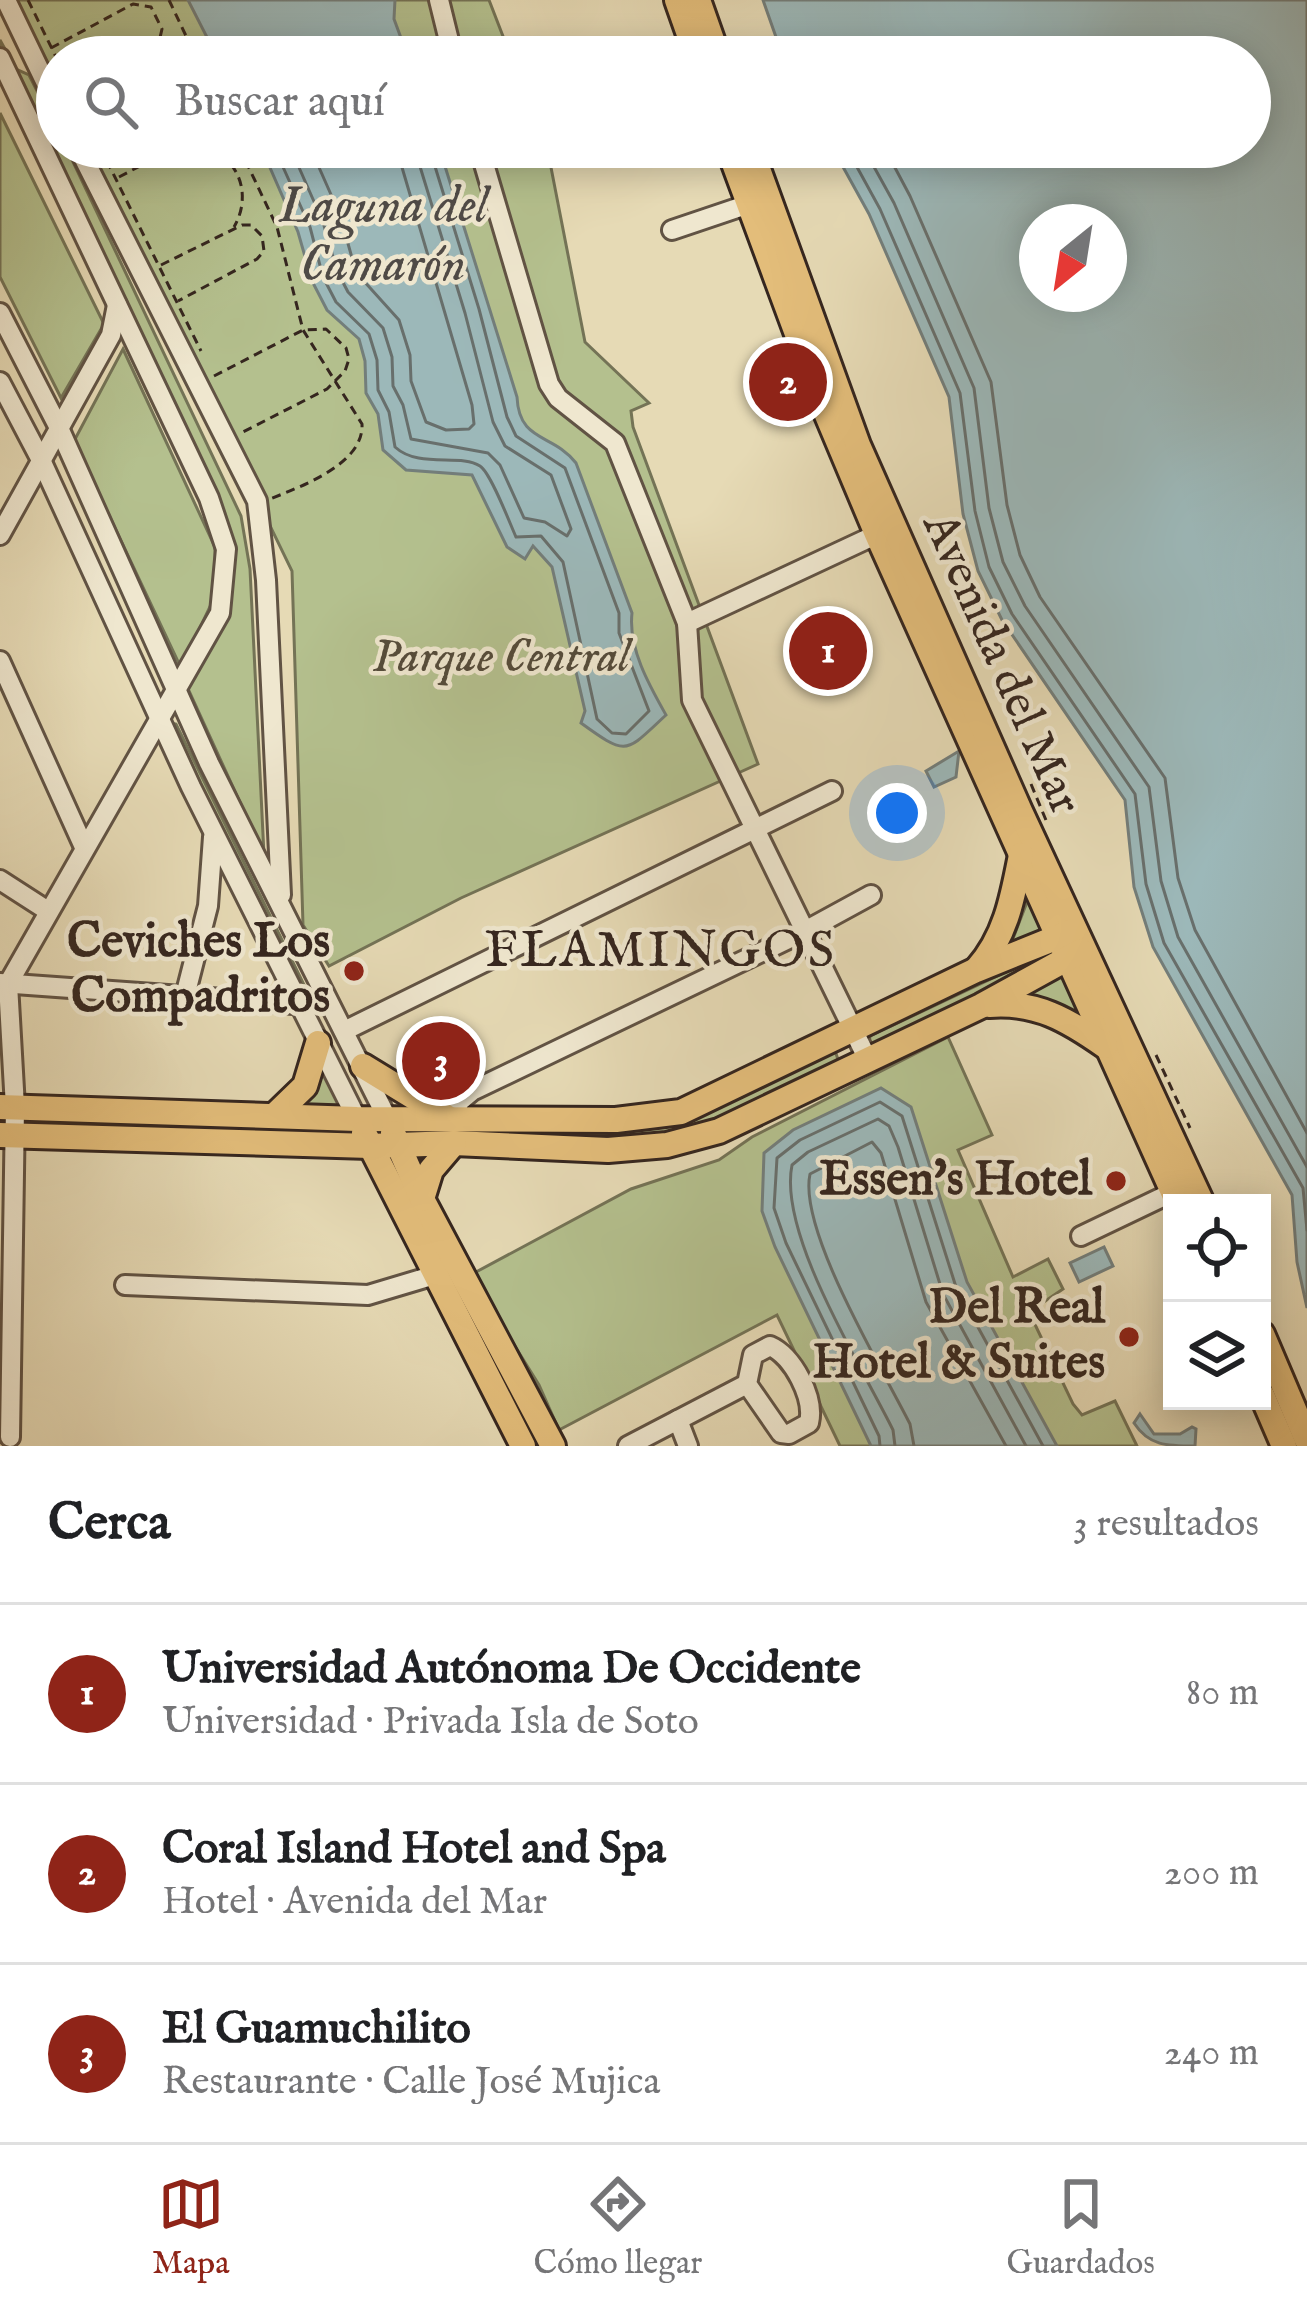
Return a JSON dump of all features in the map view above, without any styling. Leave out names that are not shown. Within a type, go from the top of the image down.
[{"type":"main road","points":[[677,0],[690,36]]},
{"type":"main road","points":[[698,0],[711,36]]},
{"type":"main road","name":"Avenida del Mar","points":[[740,168],[759,200],[824,359],[885,531],[1021,855],[1073,943],[1106,1046],[1186,1194]]},
{"type":"main road","name":"Avenida del Mar","points":[[754,168],[759,200]]},
{"type":"main road","name":"Avenida del Mar","points":[[885,531],[1187,1194]]},
{"type":"main road","points":[[976,970],[1005,923],[1021,855]]},
{"type":"main road","points":[[7,1135],[370,1146],[399,1145],[452,1126],[616,1120],[681,1112],[976,970],[1073,943]]},
{"type":"main road","points":[[7,1107],[387,1118],[608,1150],[667,1145],[719,1131],[980,1006],[1073,943]]},
{"type":"main road","points":[[980,1006],[1041,1008],[1106,1046]]},
{"type":"main road","points":[[274,1115],[305,1086],[318,1043]]},
{"type":"main road","points":[[363,1066],[452,1126]]},
{"type":"main road","points":[[357,1119],[523,1445],[549,1439],[422,1198],[387,1118]]},
{"type":"main road","points":[[422,1198],[452,1126]]},
{"type":"main road","points":[[455,1315],[481,1306]]},
{"type":"main road","points":[[1271,1355],[1307,1440]]},
{"type":"main road","points":[[1268,1410],[1284,1446]]},
{"type":"street","points":[[7,0],[36,61]]},
{"type":"street","points":[[439,0],[448,36]]},
{"type":"street","points":[[0,58],[36,134]]},
{"type":"street","points":[[10,1437],[4,983],[223,605],[225,540],[209,498],[52,168]]},
{"type":"street","points":[[89,168],[257,501],[266,580],[281,906]]},
{"type":"street","points":[[484,168],[549,384],[558,398],[615,443],[687,623],[692,700],[868,1060]]},
{"type":"street","points":[[672,230],[759,200]]},
{"type":"street","points":[[0,535],[111,335],[117,305]]},
{"type":"street","points":[[0,313],[59,428],[209,764],[387,1118]]},
{"type":"street","points":[[0,382],[41,460],[157,717],[357,1119]]},
{"type":"street","points":[[687,623],[885,531]]},
{"type":"street","points":[[0,661],[85,847]]},
{"type":"street","points":[[344,1031],[832,790]]},
{"type":"street","points":[[185,996],[208,905],[213,832]]},
{"type":"street","points":[[0,880],[48,910]]},
{"type":"street","points":[[452,1126],[460,1101],[472,1091],[871,895]]},
{"type":"street","points":[[4,983],[330,1005]]},
{"type":"street","points":[[1081,1236],[1163,1206]]},
{"type":"street","points":[[125,1285],[368,1295],[435,1275]]},
{"type":"street","points":[[770,1346],[781,1351],[806,1396],[812,1415],[809,1423],[781,1433],[747,1384],[753,1355],[770,1346]]},
{"type":"street","points":[[628,1446],[747,1384]]},
{"type":"street","points":[[678,1420],[688,1446]]},
{"type":"path","points":[[28,0],[46,36]]},
{"type":"path","points":[[169,0],[186,36]]},
{"type":"path","points":[[71,36],[134,2],[152,7],[162,28],[160,36]]},
{"type":"path","points":[[110,168],[204,358]]},
{"type":"path","points":[[116,179],[137,168]]},
{"type":"path","points":[[233,228],[244,196],[235,168]]},
{"type":"path","points":[[249,168],[277,227],[303,330],[362,424],[363,436],[355,452],[274,498],[257,501]]},
{"type":"path","points":[[159,266],[233,228],[251,225],[257,229],[264,251],[249,265],[176,301]]},
{"type":"path","points":[[213,376],[303,330],[326,328],[346,348],[349,359],[336,382],[242,433]]},
{"type":"green space","points":[[14,0],[489,0],[503,36],[36,36],[36,45]]},
{"type":"green space","points":[[0,40],[16,69],[29,75],[36,89],[36,126],[0,51]]},
{"type":"green space","points":[[0,113],[104,324],[61,398],[0,277]]},
{"type":"green space","points":[[56,168],[76,168],[241,516],[250,569],[264,855],[185,682],[229,606],[229,531]]},
{"type":"green space","name":"Parque Central","points":[[96,168],[551,168],[585,342],[649,403],[631,411],[633,427],[758,764],[461,898],[329,966],[303,925],[292,571]]},
{"type":"green space","points":[[123,349],[215,547],[216,594],[181,668],[74,441]]},
{"type":"green space","points":[[170,723],[176,724],[309,995],[301,999]]},
{"type":"green space","points":[[1029,897],[1049,939],[1007,954]]},
{"type":"green space","points":[[1048,952],[1050,963],[877,1048],[869,1044],[870,1036]]},
{"type":"green space","points":[[1063,971],[1082,1017],[1025,995]]},
{"type":"green space","points":[[948,1037],[992,1135],[958,1150],[1013,1277],[1048,1259],[1063,1289],[1029,1312],[1073,1404],[1082,1415],[1115,1401],[1137,1446],[840,1446],[777,1315],[559,1430],[539,1385],[480,1290],[476,1272],[631,1189],[719,1160],[752,1137]]},
{"type":"green space","points":[[834,1048],[840,1065],[686,1131],[612,1141],[394,1140],[390,1128],[605,1131]]},
{"type":"green space","points":[[324,1070],[343,1105],[307,1106],[302,1099]]},
{"type":"green space","points":[[25,1120],[349,1124],[343,1133],[22,1125]]},
{"type":"water","name":"Laguna del Camarón","points":[[188,0],[395,0],[394,19],[400,36],[206,36]]},
{"type":"water","points":[[763,0],[1307,0],[1307,1308],[1297,1262],[1292,1195],[1153,947],[1134,887],[1125,800],[1002,620],[978,571],[963,514],[949,397],[869,214],[844,168],[1271,168],[1271,36],[776,36]]},
{"type":"water","name":"Laguna del Camarón","points":[[270,168],[446,168],[519,412],[530,430],[576,463],[632,613],[641,666],[666,715],[642,737],[618,745],[581,723],[585,711],[552,567],[533,546],[525,559],[507,547],[472,475],[406,470],[383,450],[378,414],[366,393],[359,339],[327,310],[312,281],[298,232]]},
{"type":"water","points":[[959,751],[956,777],[934,787],[926,771]]},
{"type":"water","points":[[881,1088],[911,1107],[967,1282],[1057,1446],[871,1446],[762,1211],[764,1153],[793,1130]]},
{"type":"water","points":[[1104,1247],[1113,1266],[1079,1282],[1070,1263]]},
{"type":"water","points":[[1140,1414],[1154,1434],[1196,1429],[1195,1446],[1153,1440],[1134,1423]]},
{"type":"place","name":"Coral Island Hotel and Spa","points":[[788,382]]},
{"type":"place","name":"Universidad Autónoma De Occidente","points":[[828,651]]},
{"type":"place","name":"Ceviches Los Compadritos","points":[[354,971]]},
{"type":"place","name":"El Guamuchilito","points":[[441,1061]]},
{"type":"place","name":"Essen's Hotel","points":[[1116,1181]]},
{"type":"place","name":"Del Real Hotel & Suites","points":[[1129,1337]]},
{"type":"district","name":"FLAMINGOS","points":[[661,952]]}]
